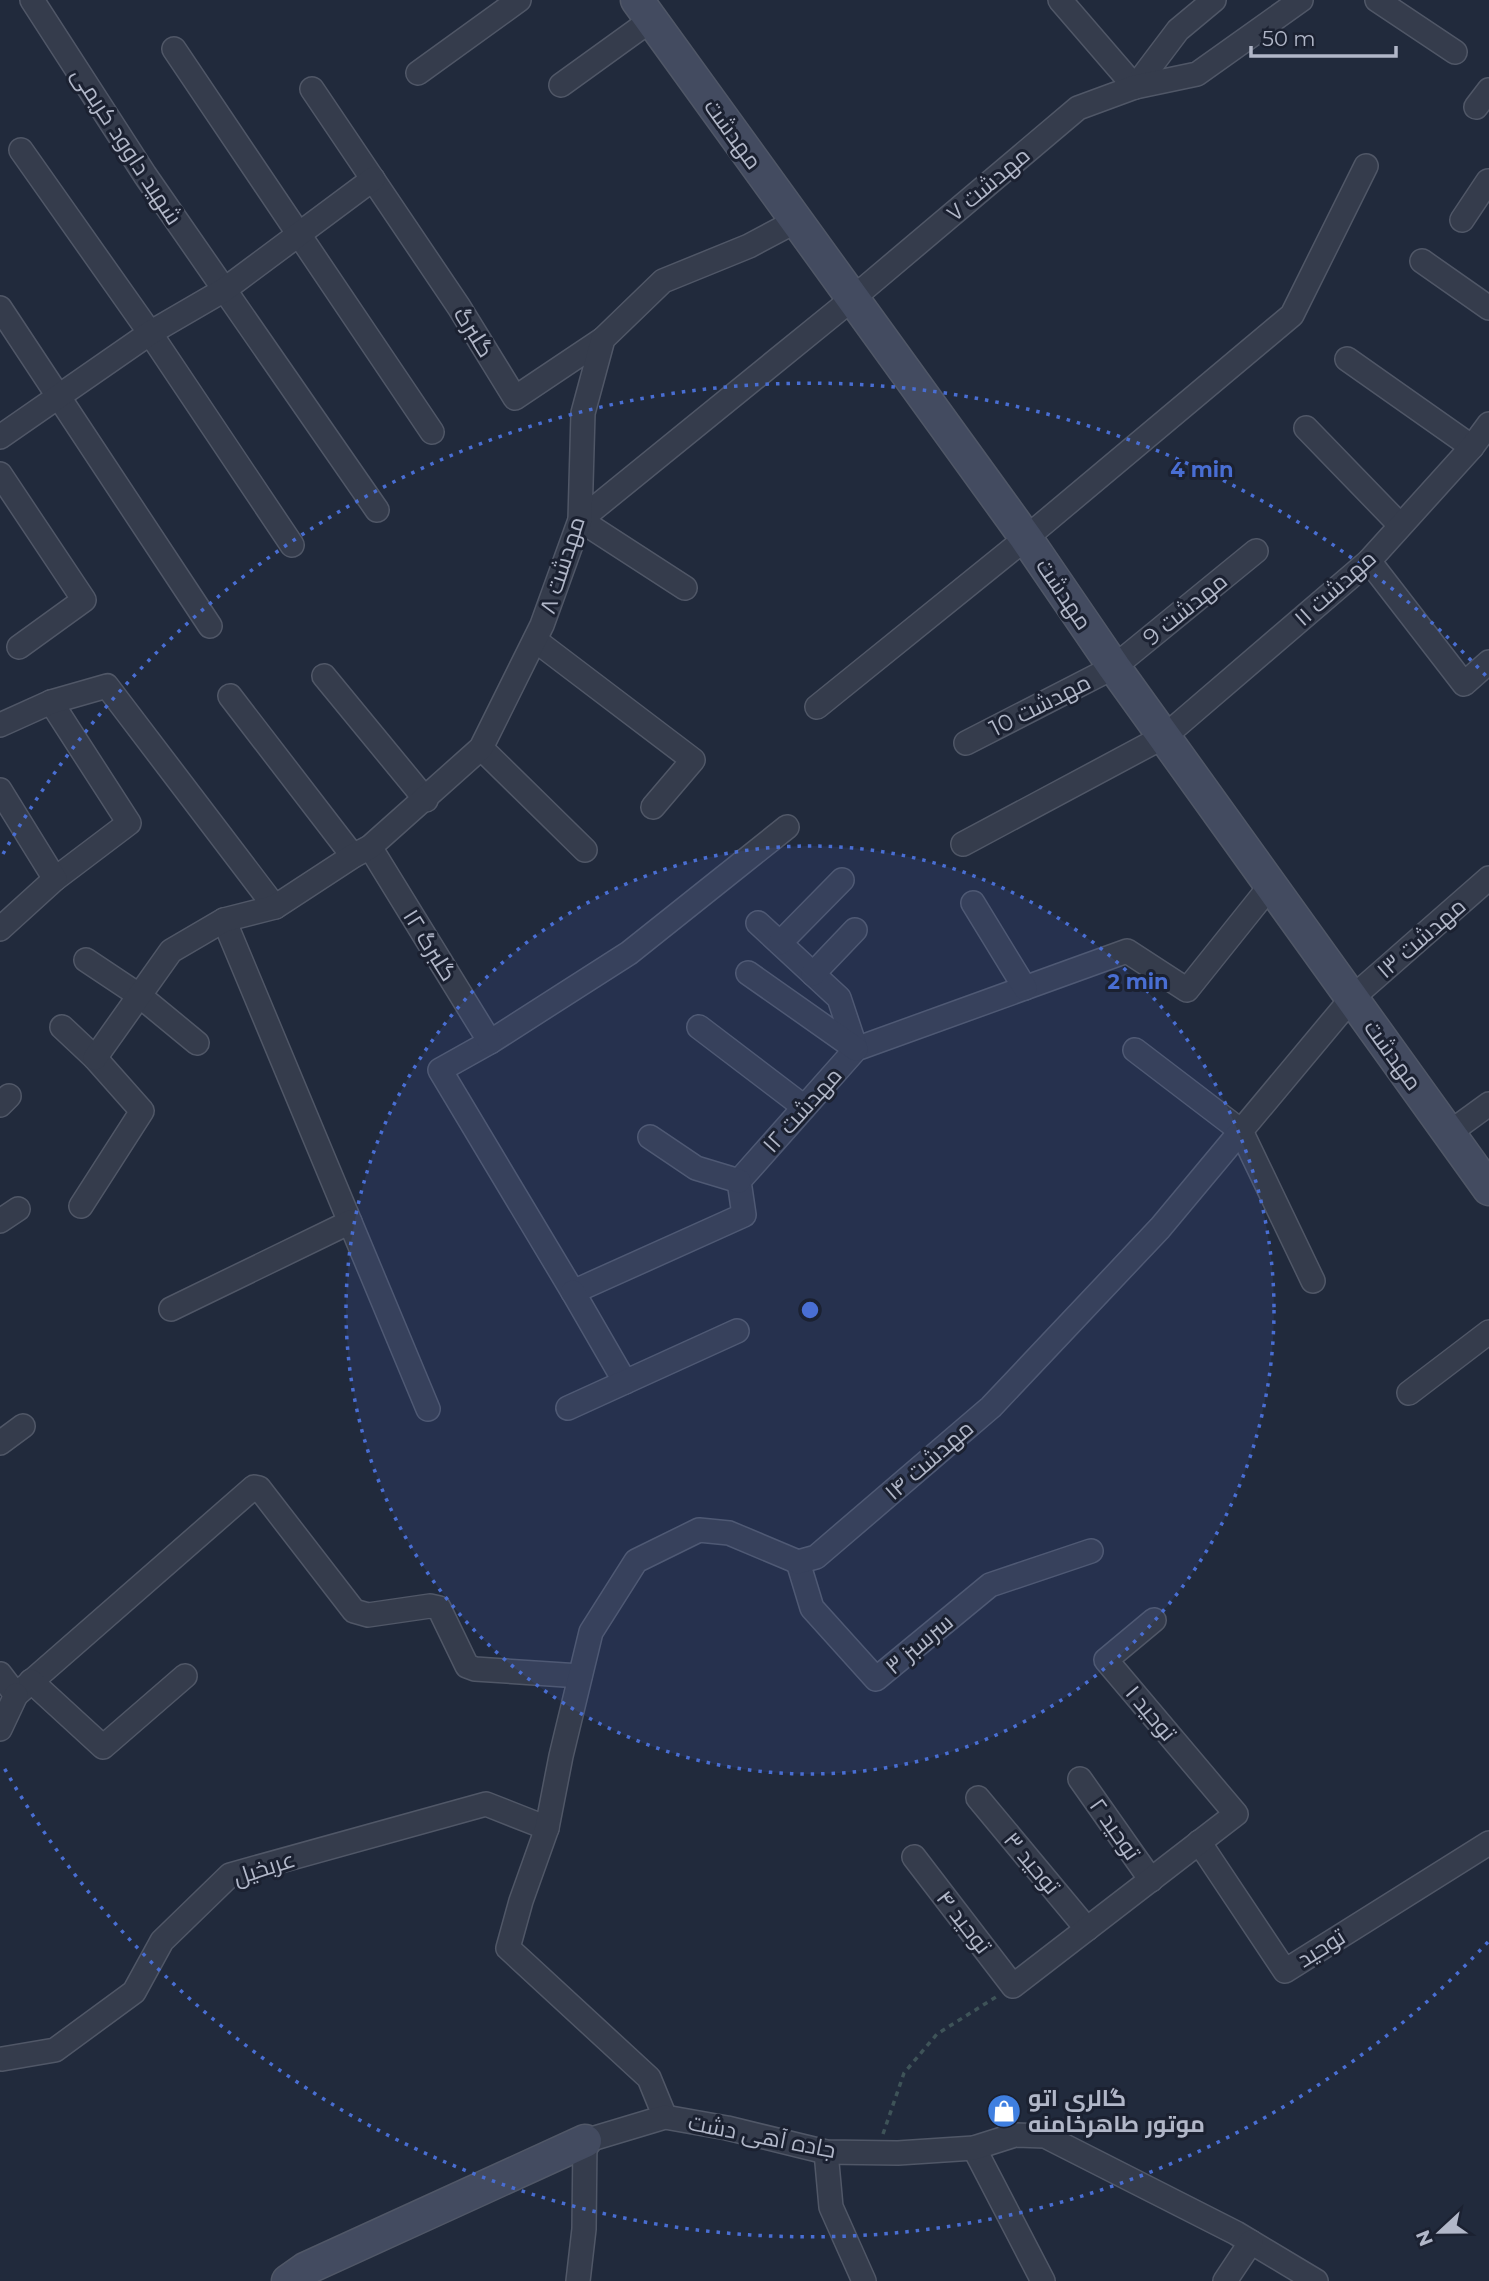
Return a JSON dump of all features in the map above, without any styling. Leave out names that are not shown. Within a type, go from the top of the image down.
[{"type":"street","name":"شهید داوود کریمی","points":[[32,0],[145,175],[377,510]]},
{"type":"street","points":[[418,73],[519,0]]},
{"type":"street","points":[[1060,0],[1135,87],[1178,30],[1214,0]]},
{"type":"street","name":"مهدشت ۷","points":[[580,520],[852,299],[1078,108],[1135,87],[1197,74],[1301,0]]},
{"type":"street","points":[[1377,0],[1455,52]]},
{"type":"street","points":[[561,85],[641,5]]},
{"type":"street","name":"مهدشت","points":[[641,5],[1026,538],[1114,667],[1489,1189]]},
{"type":"street","points":[[174,49],[432,432]]},
{"type":"street","points":[[0,437],[150,333],[224,290],[373,179],[312,89]]},
{"type":"street","points":[[21,150],[150,333],[292,545]]},
{"type":"street","points":[[817,707],[1026,538],[1292,315],[1366,166]]},
{"type":"street","name":"گلبرگ","points":[[373,179],[516,398],[603,339]]},
{"type":"street","points":[[1462,220],[1489,181]]},
{"type":"street","points":[[603,339],[663,281],[749,246],[796,221]]},
{"type":"street","points":[[1422,261],[1489,308]]},
{"type":"street","points":[[0,308],[210,626]]},
{"type":"street","name":"مهدشت ۸","points":[[95,1058],[171,951],[223,920],[275,906],[361,851],[426,800],[481,748],[542,625],[580,520],[583,413],[603,339]]},
{"type":"street","points":[[1347,359],[1472,447]]},
{"type":"street","name":"مهدشت ۱۱","points":[[963,844],[1165,736],[1369,561],[1472,447],[1489,424]]},
{"type":"street","points":[[1306,428],[1400,525]]},
{"type":"street","points":[[0,474],[84,600],[19,647]]},
{"type":"street","points":[[580,520],[685,588]]},
{"type":"street","name":"مهدشت 9","points":[[1114,667],[1256,551]]},
{"type":"street","points":[[1369,561],[1464,684],[1489,662]]},
{"type":"street","points":[[534,640],[694,760],[653,807]]},
{"type":"street","name":"مهدشت 10","points":[[966,743],[1114,667]]},
{"type":"street","points":[[324,676],[426,800]]},
{"type":"street","points":[[0,725],[51,702],[107,685],[275,906]]},
{"type":"street","name":"گلبرگ ١٢","points":[[230,696],[361,851],[490,1042]]},
{"type":"street","points":[[0,929],[55,878],[129,823],[51,702]]},
{"type":"street","points":[[481,748],[585,850]]},
{"type":"street","points":[[0,790],[55,878]]},
{"type":"street","points":[[625,1382],[440,1070],[490,1042],[628,953],[787,827]]},
{"type":"street","name":"مهدشت ۱۳","points":[[1352,998],[1489,878]]},
{"type":"street","points":[[780,943],[842,880]]},
{"type":"street","name":"مهدشت ۱۲","points":[[739,1181],[856,1049],[1127,951],[1187,990],[1271,885]]},
{"type":"street","points":[[973,903],[1025,988]]},
{"type":"street","points":[[223,920],[428,1409]]},
{"type":"street","points":[[758,923],[839,998],[856,1049]]},
{"type":"street","points":[[813,974],[855,930]]},
{"type":"street","points":[[86,960],[140,996],[197,1043]]},
{"type":"street","points":[[748,973],[856,1049]]},
{"type":"street","name":"مهدشت ۱۴","points":[[798,1562],[816,1557],[991,1407],[1160,1228],[1352,998]]},
{"type":"street","points":[[62,1027],[95,1058],[142,1111],[81,1206]]},
{"type":"street","points":[[699,1027],[804,1107]]},
{"type":"street","points":[[1135,1050],[1241,1131],[1313,1281]]},
{"type":"street","points":[[1449,1133],[1489,1104]]},
{"type":"street","points":[[573,1293],[744,1215],[739,1181],[696,1168],[650,1137]]},
{"type":"street","points":[[171,1309],[350,1222]]},
{"type":"street","points":[[568,1408],[737,1331]]},
{"type":"street","points":[[1409,1393],[1489,1332]]},
{"type":"street","points":[[0,1443],[23,1426]]},
{"type":"street","points":[[0,1729],[23,1688],[254,1487],[259,1489],[354,1611],[369,1615],[430,1606],[439,1608],[467,1666],[475,1669],[580,1676]]},
{"type":"street","points":[[665,2117],[649,2078],[508,1948],[521,1901],[547,1828],[561,1756],[591,1632],[636,1561],[699,1530],[729,1533],[798,1562]]},
{"type":"street","name":"سرسبز ۳","points":[[798,1562],[812,1608],[876,1679],[990,1585],[1091,1551]]},
{"type":"street","name":"توحید ۱","points":[[1154,1620],[1106,1660],[1236,1814],[1199,1842]]},
{"type":"street","points":[[0,1674],[103,1747],[185,1676]]},
{"type":"street","name":"توحید ۲","points":[[1080,1779],[1151,1880]]},
{"type":"street","name":"توحید ۳","points":[[978,1798],[1087,1929]]},
{"type":"street","name":"عربخیل","points":[[1,2058],[55,2050],[134,1992],[162,1941],[230,1875],[486,1804],[547,1828]]},
{"type":"street","points":[[1013,1986],[1199,1842]]},
{"type":"street","name":"توحید","points":[[1199,1842],[1285,1970],[1489,1843]]},
{"type":"street","name":"توحید ۴","points":[[914,1857],[1013,1986]]},
{"type":"street","name":"جاده آهی دشت","points":[[288,2281],[305,2269],[585,2141],[665,2117],[727,2128],[826,2152],[974,2148],[1015,2135],[1045,2136],[1251,2242],[1316,2281]]},
{"type":"street","points":[[578,2281],[584,2229],[585,2141]]},
{"type":"street","points":[[974,2148],[1043,2281]]},
{"type":"street","points":[[826,2152],[831,2207],[864,2281]]},
{"type":"street","points":[[1225,2281],[1251,2242]]},
{"type":"path","points":[[877,2152],[904,2073],[937,2034],[1013,1986]]},
{"type":"place","name":"گالری اتو موتور طاهرخامنه","points":[[1004,2111]]}]
